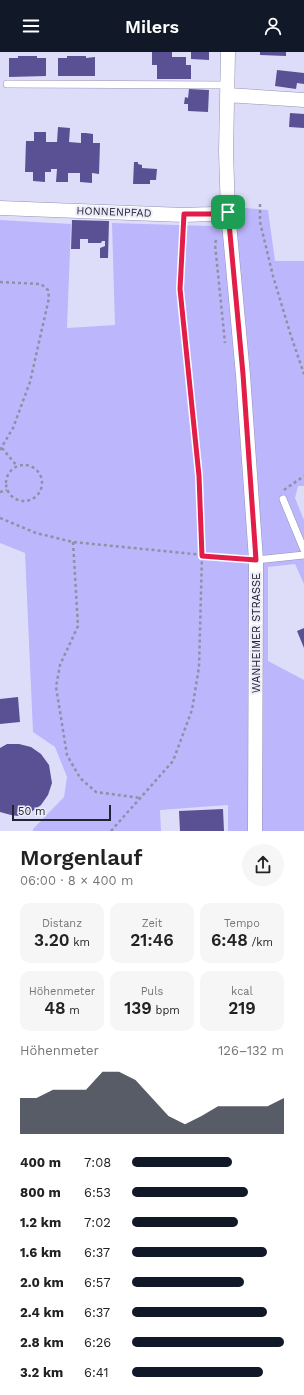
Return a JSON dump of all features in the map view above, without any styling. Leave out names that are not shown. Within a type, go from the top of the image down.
[{"type":"street","name":"WANHEIMER STRASSE","points":[[228,52],[226,152],[228,212],[243,374],[256,560],[255,831]]},
{"type":"street","points":[[228,90],[304,100]]},
{"type":"street","name":"HONNENPFAD","points":[[0,208],[184,214],[228,212]]},
{"type":"lane","points":[[7,84],[228,90]]},
{"type":"lane","points":[[283,498],[304,550]]},
{"type":"lane","points":[[256,560],[304,555]]},
{"type":"path","points":[[260,204],[260,222],[271,268],[304,374]]},
{"type":"path","points":[[111,831],[142,798],[173,761],[192,710],[199,667],[202,556],[199,476],[180,289],[184,214]]},
{"type":"path","points":[[218,238],[215,244],[226,347]]},
{"type":"path","points":[[0,282],[41,284],[48,290],[49,298],[30,382],[13,428],[1,449],[17,466]]},
{"type":"path","points":[[28,465],[39,472],[41,488],[35,498],[24,502],[12,497],[7,490],[8,474],[17,466],[28,465]]},
{"type":"path","points":[[283,498],[284,489],[304,476]]},
{"type":"path","points":[[0,492],[7,490]]},
{"type":"path","points":[[0,518],[36,533],[73,542],[202,556],[256,560]]},
{"type":"path","points":[[73,542],[78,626],[60,665],[56,687],[67,755],[80,778],[96,792],[142,798]]},
{"type":"path","points":[[241,551],[241,559]]},
{"type":"shaded area","points":[[245,208],[268,210],[275,261],[304,261],[304,486],[298,486],[295,498],[304,520],[304,584],[295,564],[268,567],[268,661],[304,680],[304,831],[228,831],[228,805],[160,810],[161,831],[33,831],[33,829],[64,797],[67,777],[55,747],[33,732],[25,553],[0,543],[0,220],[71,224],[67,328],[115,325],[112,223],[243,227]]},
{"type":"building","points":[[152,52],[172,52],[172,57],[186,57],[186,65],[191,65],[191,79],[157,79],[157,65],[152,65]]},
{"type":"building","points":[[191,52],[209,52],[209,60],[191,59]]},
{"type":"building","points":[[260,52],[286,52],[286,56],[260,55]]},
{"type":"building","points":[[18,56],[37,56],[37,58],[46,58],[46,76],[9,77],[9,58],[18,58]]},
{"type":"building","points":[[67,56],[86,56],[86,58],[95,57],[95,76],[58,76],[58,58],[67,58]]},
{"type":"building","points":[[277,70],[304,73],[304,84],[297,83],[296,89],[275,86]]},
{"type":"building","points":[[189,89],[209,90],[208,112],[188,111],[188,104],[184,104],[185,97],[188,98]]},
{"type":"building","points":[[290,113],[304,114],[304,128],[289,127]]},
{"type":"building","points":[[58,127],[70,128],[69,142],[81,143],[81,133],[86,133],[93,134],[93,143],[100,143],[99,174],[92,173],[92,183],[80,182],[80,173],[68,173],[68,182],[56,182],[57,169],[51,169],[51,172],[45,172],[45,182],[33,181],[33,172],[25,172],[26,141],[34,141],[34,132],[46,132],[46,142],[57,142]]},
{"type":"building","points":[[134,162],[138,162],[138,164],[142,165],[142,168],[157,169],[156,180],[150,180],[150,184],[133,184]]},
{"type":"building","points":[[72,220],[109,221],[108,258],[100,258],[100,248],[105,246],[105,241],[102,241],[101,243],[88,243],[88,239],[80,239],[80,249],[71,249]]},
{"type":"building","points":[[304,628],[304,648],[297,631]]},
{"type":"building","points":[[18,697],[20,722],[0,724],[0,699]]},
{"type":"building","points":[[7,744],[19,744],[31,747],[41,754],[49,765],[52,783],[48,795],[41,805],[31,812],[18,816],[0,812],[0,748]]},
{"type":"building","points":[[223,809],[224,831],[180,831],[179,811]]},
{"type":"route","points":[[228,212],[243,374],[256,560],[202,556],[199,476],[180,289],[184,214],[228,212]]}]
